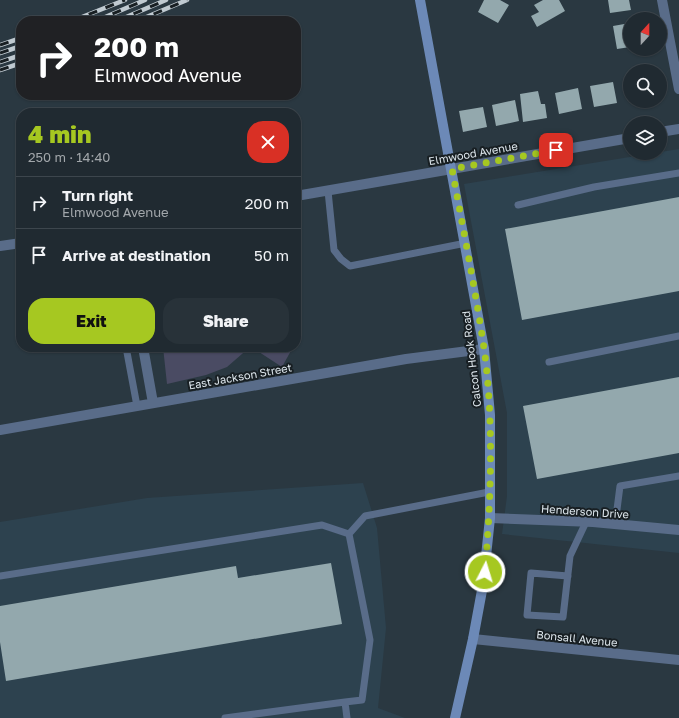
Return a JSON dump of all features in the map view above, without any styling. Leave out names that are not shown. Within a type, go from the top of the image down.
[{"type":"street","name":"Calcon Hook Road","points":[[420,0],[466,243],[484,349],[490,415],[490,518],[484,585],[455,718]]},
{"type":"street","points":[[662,0],[679,89]]},
{"type":"street","points":[[667,131],[679,129]]},
{"type":"street","name":"Elmwood Avenue","points":[[301,195],[623,139]]},
{"type":"street","points":[[0,246],[16,244]]},
{"type":"street","name":"East Jackson Street","points":[[0,430],[406,359],[484,349]]},
{"type":"street","points":[[144,352],[153,403]]},
{"type":"street","name":"Henderson Drive","points":[[490,518],[586,522],[679,530]]},
{"type":"street","name":"Bonsall Avenue","points":[[473,639],[679,660]]},
{"type":"lane","points":[[518,205],[594,187],[679,173]]},
{"type":"lane","points":[[328,191],[334,250],[341,259],[350,266],[466,243]]},
{"type":"lane","points":[[549,362],[679,336]]},
{"type":"lane","points":[[127,352],[137,406]]},
{"type":"lane","points":[[615,525],[620,486],[679,476]]},
{"type":"lane","points":[[349,534],[365,516],[489,492]]},
{"type":"lane","points":[[568,576],[531,573],[527,615],[563,617],[568,576],[570,556],[586,522]]},
{"type":"lane","points":[[0,576],[322,525],[349,534]]},
{"type":"lane","points":[[225,718],[362,700],[370,640],[349,534]]},
{"type":"lane","points":[[345,702],[347,718]]},
{"type":"shaded area","points":[[679,149],[679,553],[502,534],[507,496],[507,413],[464,184],[623,158],[623,160],[667,160],[667,151]]},
{"type":"shaded area","points":[[164,352],[244,352],[227,367],[206,375],[167,384]]},
{"type":"shaded area","points":[[259,352],[290,352],[282,367]]},
{"type":"shaded area","points":[[363,483],[377,528],[386,628],[378,708],[405,718],[0,718],[0,522],[147,498]]},
{"type":"building","points":[[484,0],[500,0],[509,5],[498,23],[478,12]]},
{"type":"building","points":[[543,0],[559,0],[565,11],[537,27],[531,16],[539,12],[534,5]]},
{"type":"building","points":[[608,0],[629,0],[631,10],[610,13]]},
{"type":"building","points":[[623,24],[623,48],[617,49],[613,26]]},
{"type":"building","points":[[613,82],[617,103],[594,107],[590,86]]},
{"type":"building","points":[[578,88],[582,109],[559,114],[555,93]]},
{"type":"building","points":[[538,91],[541,104],[545,104],[547,118],[523,122],[520,94]]},
{"type":"building","points":[[515,100],[519,121],[496,126],[492,105]]},
{"type":"building","points":[[483,107],[487,127],[463,132],[459,111]]},
{"type":"building","points":[[679,197],[679,291],[522,320],[505,229]]},
{"type":"building","points":[[679,377],[679,453],[537,479],[523,406]]},
{"type":"building","points":[[331,563],[342,624],[6,681],[0,642],[0,606],[236,566],[238,578]]},
{"type":"railway","points":[[85,16],[125,0]]},
{"type":"railway","points":[[108,16],[145,0]]},
{"type":"railway","points":[[129,16],[166,0]]},
{"type":"railway","points":[[149,16],[187,0]]},
{"type":"railway","points":[[0,45],[16,40]]},
{"type":"railway","points":[[0,53],[16,48]]},
{"type":"railway","points":[[0,62],[16,57]]},
{"type":"railway","points":[[0,70],[16,65]]},
{"type":"route","points":[[485,572],[490,518],[490,415],[484,349],[452,169],[556,150]]}]
